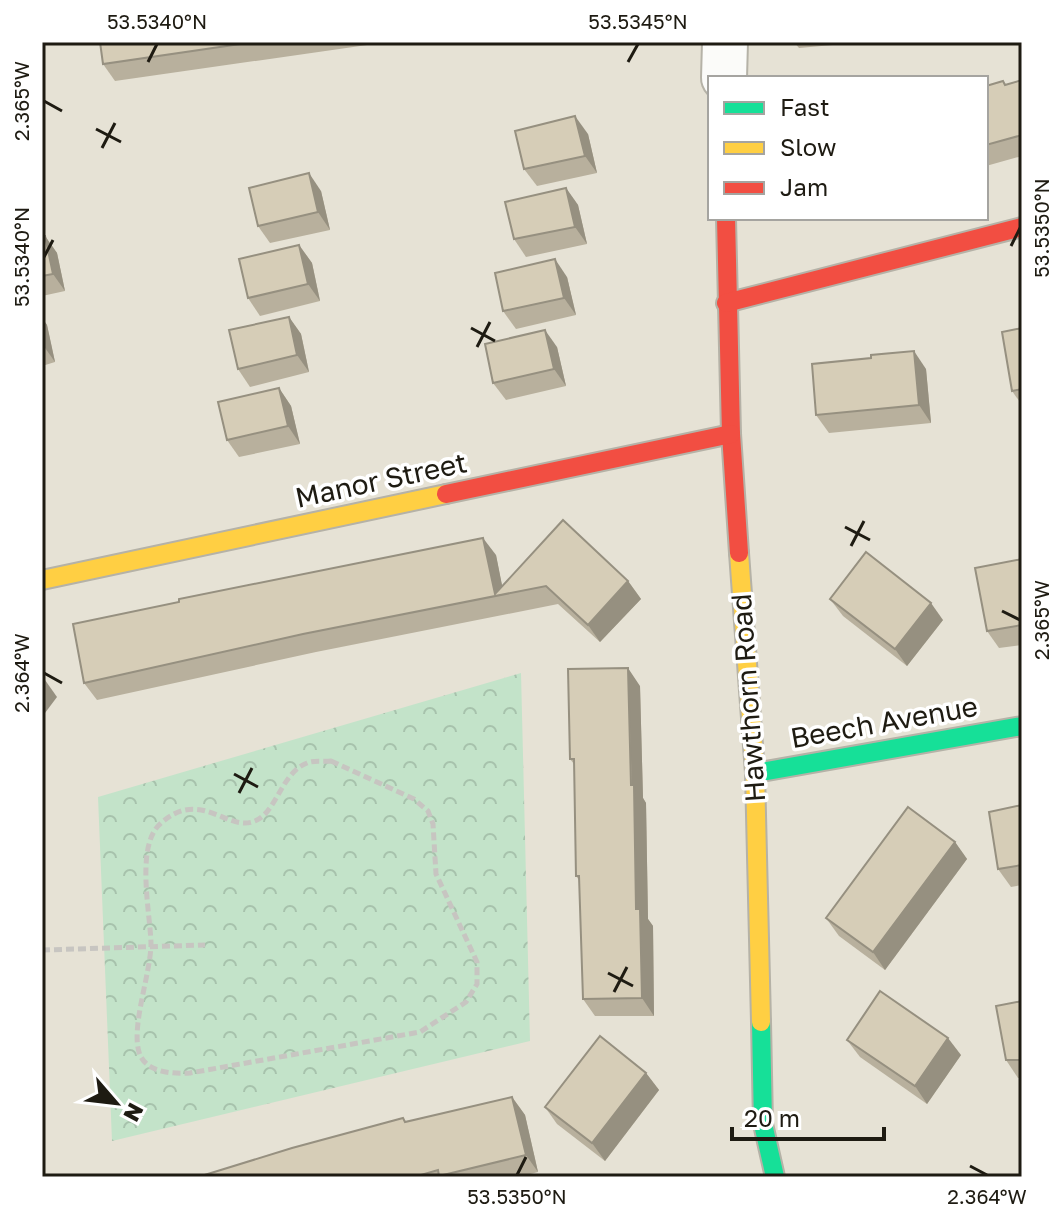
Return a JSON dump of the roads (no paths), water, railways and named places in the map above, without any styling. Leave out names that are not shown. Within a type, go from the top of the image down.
[{"type":"street","points":[[724,76],[725,42]]},
{"type":"street","name":"Hawthorn Road","points":[[726,220],[731,434],[755,773],[763,1124],[775,1177]]},
{"type":"street","points":[[726,303],[1022,227]]},
{"type":"street","name":"Manor Street","points":[[42,580],[731,434]]},
{"type":"street","name":"Beech Avenue","points":[[755,773],[1022,726]]}]
